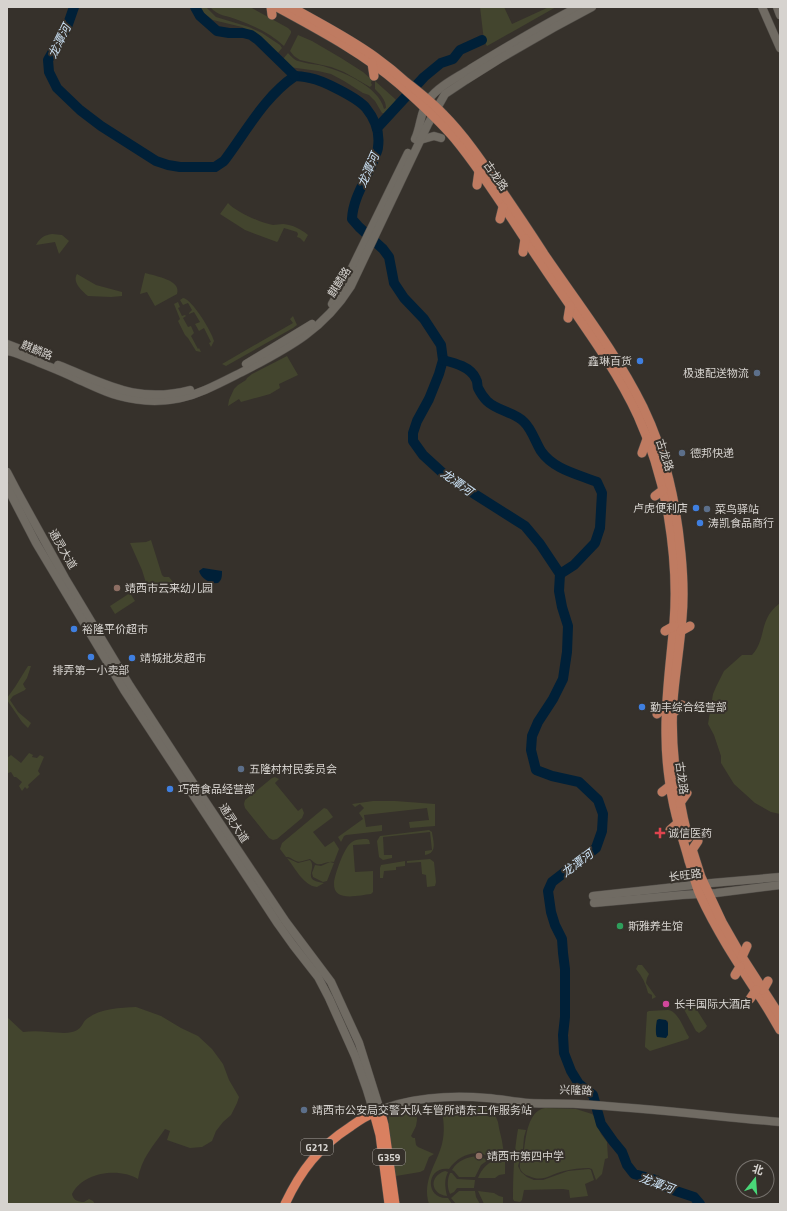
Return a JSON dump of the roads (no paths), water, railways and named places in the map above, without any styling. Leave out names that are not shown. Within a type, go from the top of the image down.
[{"type":"highway","name":"G212","points":[[281,1204],[303,1164],[318,1145],[334,1131],[376,1109]]},
{"type":"highway","name":"G212","points":[[285,1204],[306,1167],[325,1145],[376,1109]]},
{"type":"highway","name":"通灵大道","points":[[376,1109],[389,1204]]},
{"type":"highway","name":"通灵大道","points":[[376,1109],[384,1125],[395,1204]]},
{"type":"main road","name":"古龙路","points":[[291,7],[365,50],[388,67],[411,91]]},
{"type":"main road","points":[[426,104],[443,86],[521,38],[578,7]]},
{"type":"main road","name":"麒麟路","points":[[7,351],[108,392],[138,400],[156,401],[175,399],[198,393],[227,380],[297,342],[331,313],[355,278],[364,252],[378,222],[434,112],[445,94],[546,32],[592,7]]},
{"type":"main road","points":[[762,7],[780,48]]},
{"type":"main road","points":[[777,7],[780,15]]},
{"type":"main road","name":"古龙路","points":[[273,10],[340,43],[372,63],[411,91],[462,135],[490,168],[538,237],[614,356],[642,406],[660,450],[669,476],[679,531],[683,593],[682,620],[677,629]]},
{"type":"main road","points":[[363,40],[365,50]]},
{"type":"main road","points":[[339,53],[340,43]]},
{"type":"main road","points":[[387,56],[388,67]]},
{"type":"main road","points":[[372,63],[374,76]]},
{"type":"main road","name":"麒麟路","points":[[378,222],[402,164],[416,138],[426,104]]},
{"type":"main road","name":"古龙路","points":[[434,112],[479,171],[570,306],[597,353],[629,399],[647,439],[655,478],[663,490],[668,512],[674,555],[677,629],[673,669],[667,705],[666,736],[666,756],[671,785],[700,884],[704,894],[728,934],[734,959],[780,1016]]},
{"type":"main road","points":[[420,140],[434,136],[441,138]]},
{"type":"main road","points":[[477,185],[479,171]]},
{"type":"main road","points":[[500,219],[503,207]]},
{"type":"main road","points":[[523,252],[525,239]]},
{"type":"main road","name":"麒麟路","points":[[7,344],[110,386],[130,392],[147,395],[159,395],[189,390],[235,372],[319,319],[334,302],[348,276],[364,252]]},
{"type":"main road","points":[[568,318],[570,306]]},
{"type":"main road","points":[[642,452],[647,439]]},
{"type":"main road","name":"通灵大道","points":[[7,472],[65,578],[130,686],[286,922],[331,982],[359,1043],[376,1109]]},
{"type":"main road","name":"通灵大道","points":[[7,487],[43,555],[124,690],[282,929],[318,978],[332,1004],[376,1109]]},
{"type":"main road","points":[[655,496],[663,490]]},
{"type":"main road","points":[[679,531],[685,520]]},
{"type":"main road","points":[[666,559],[674,555]]},
{"type":"main road","points":[[667,593],[675,585]]},
{"type":"main road","points":[[665,631],[690,626]]},
{"type":"main road","points":[[660,674],[686,665]]},
{"type":"main road","name":"古龙路","points":[[673,669],[672,714],[666,756],[680,803],[681,823],[701,877],[700,884]]},
{"type":"main road","points":[[657,714],[667,705]]},
{"type":"main road","points":[[672,714],[682,705]]},
{"type":"main road","points":[[666,756],[682,748]]},
{"type":"main road","points":[[662,792],[671,785]]},
{"type":"main road","points":[[680,803],[687,793]]},
{"type":"main road","points":[[670,830],[692,814]]},
{"type":"main road","points":[[692,850],[698,841]]},
{"type":"main road","name":"长旺路","points":[[780,877],[700,884],[593,899],[704,894],[780,885]]},
{"type":"main road","name":"古龙路","points":[[704,894],[710,925],[740,967],[760,990],[780,1030]]},
{"type":"main road","points":[[734,959],[747,946]]},
{"type":"main road","points":[[735,975],[740,967]]},
{"type":"main road","points":[[750,999],[768,981]]},
{"type":"main road","name":"兴隆路","points":[[376,1109],[423,1100],[453,1097],[488,1098],[529,1103],[577,1102],[780,1117]]},
{"type":"main road","name":"兴隆路","points":[[636,1106],[780,1122]]},
{"type":"water","points":[[203,568],[222,571],[222,578],[218,583],[212,583],[204,579],[199,571]]},
{"type":"water","points":[[657,1020],[666,1020],[668,1023],[668,1035],[666,1038],[657,1037],[656,1027]]},
{"type":"waterway","name":"龙潭河","points":[[74,7],[67,27],[48,60],[49,72],[57,88],[80,110],[101,126],[156,161],[180,167],[215,167],[224,161],[265,104],[284,84],[295,76],[316,79],[340,90],[362,104],[372,117],[377,131],[378,148],[355,203],[352,219],[383,249],[389,257],[394,283],[404,298],[424,319],[441,345],[443,360],[429,399],[417,421],[413,433],[413,441],[423,455],[446,476],[525,526],[540,544],[560,574],[559,591],[568,626],[567,652],[563,679],[553,699],[538,722],[532,736],[531,750],[536,770],[552,776],[579,782],[598,800],[603,814],[602,831],[596,848],[552,882],[548,891],[551,912],[555,925],[562,939],[565,969],[565,1017],[563,1035],[564,1053],[571,1071],[579,1084],[593,1095],[601,1124],[622,1152],[627,1165],[634,1174],[656,1180],[670,1189],[694,1197],[700,1204]]},
{"type":"waterway","points":[[195,7],[200,16],[217,31],[251,35],[295,76]]},
{"type":"waterway","points":[[377,128],[424,77],[441,63],[453,59],[460,50],[482,40]]},
{"type":"waterway","points":[[443,360],[462,366],[470,371],[477,380],[479,390],[486,400],[524,422],[541,451],[552,462],[559,467],[597,482],[602,493],[600,528],[595,543],[574,565],[560,574]]},
{"type":"place","name":"鑫琳百货","points":[[640,361]]},
{"type":"place","name":"极速配送物流","points":[[757,373]]},
{"type":"place","name":"德邦快递","points":[[682,453]]},
{"type":"place","name":"卢虎便利店","points":[[696,508]]},
{"type":"place","name":"菜鸟驿站","points":[[707,509]]},
{"type":"place","name":"涛凯食品商行","points":[[700,523]]},
{"type":"place","name":"靖西市云来幼儿园","points":[[117,588]]},
{"type":"place","name":"裕隆平价超市","points":[[74,629]]},
{"type":"place","name":"排弄第一小卖部","points":[[91,657]]},
{"type":"place","name":"靖城批发超市","points":[[132,658]]},
{"type":"place","name":"勤丰综合经营部","points":[[642,707]]},
{"type":"place","name":"五隆村村民委员会","points":[[241,769]]},
{"type":"place","name":"巧荷食品经营部","points":[[170,789]]},
{"type":"place","name":"诚信医药","points":[[660,833]]},
{"type":"place","name":"斯雅养生馆","points":[[620,926]]},
{"type":"place","name":"长丰国际大酒店","points":[[666,1004]]},
{"type":"place","name":"靖西市公安局交警大队车管所靖东工作服务站","points":[[304,1110]]},
{"type":"place","name":"靖西市第四中学","points":[[479,1156]]}]
